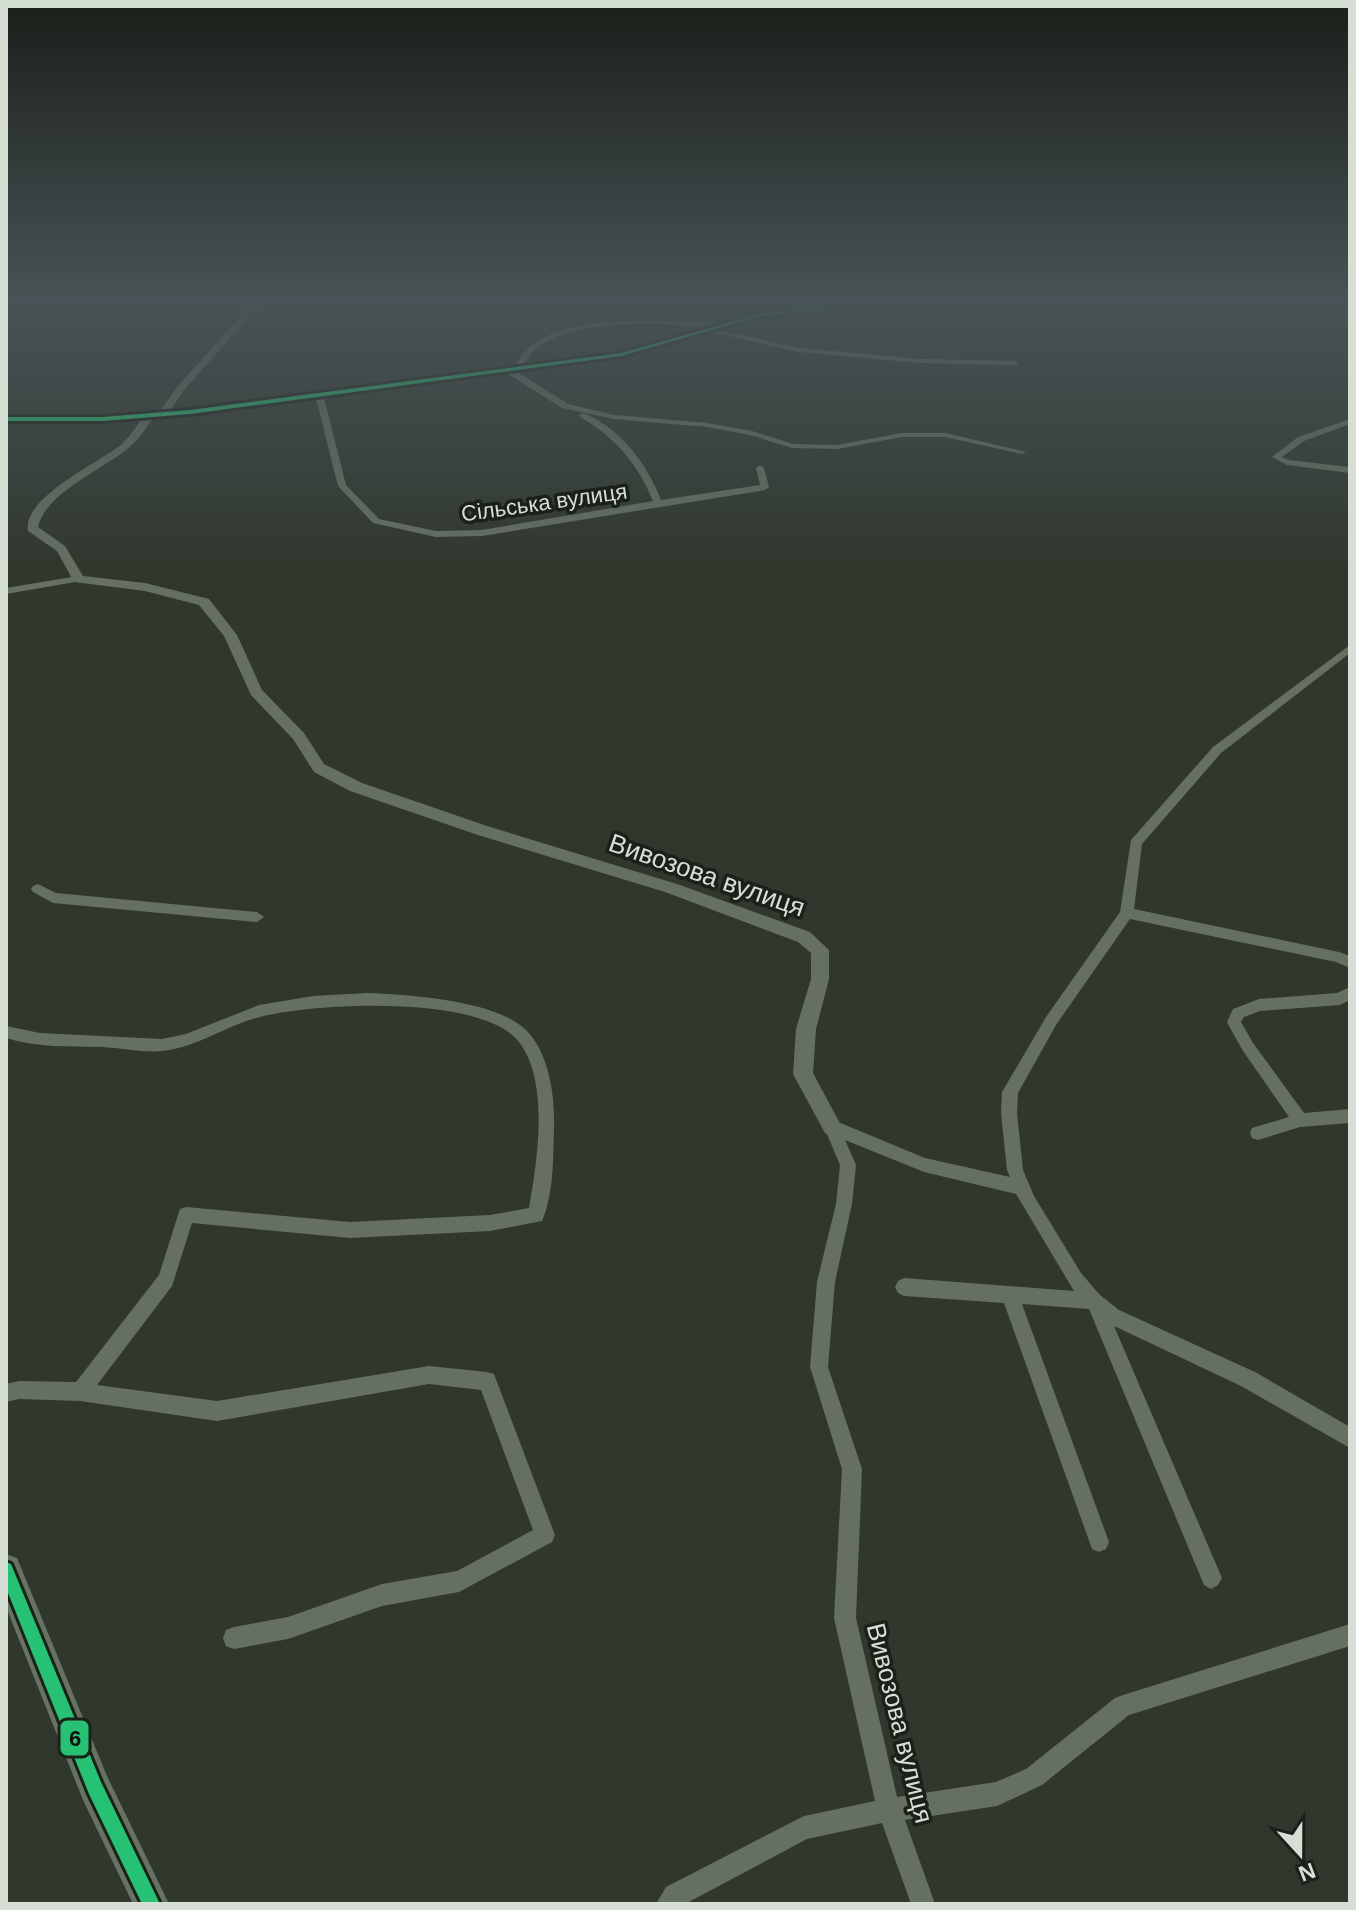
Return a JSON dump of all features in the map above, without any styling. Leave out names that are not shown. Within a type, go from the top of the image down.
[{"type":"highway","points":[[6,419],[155,415],[355,389]]},
{"type":"main road","points":[[6,1569],[95,1788],[151,1904]]},
{"type":"street","points":[[6,591],[78,579],[73,561],[56,543],[32,528],[34,513],[128,443],[180,389]]},
{"type":"street","name":"Сільська вулиця","points":[[541,389],[565,406],[609,428],[649,478],[658,503]]},
{"type":"street","name":"Сільська вулиця","points":[[319,394],[342,486],[376,521],[436,534],[482,533],[765,487],[760,468]]},
{"type":"street","name":"Сільська вулиця","points":[[565,406],[614,417],[707,425],[752,433],[792,446],[837,447],[902,435],[945,435],[1022,452]]},
{"type":"street","points":[[1350,421],[1301,439],[1276,457],[1287,462],[1350,470]]},
{"type":"street","name":"Вивозова вулиця","points":[[78,579],[145,587],[204,602],[230,635],[256,692],[299,736],[319,768],[356,787],[484,831],[671,888],[804,937],[820,950],[820,979],[806,1029],[803,1074],[832,1127],[848,1165],[844,1204],[826,1282],[819,1367],[852,1469],[845,1618],[890,1810],[923,1904]]},
{"type":"street","points":[[1211,1578],[1094,1301],[1054,1247],[1020,1187],[1011,1147],[1010,1092],[1051,1021],[1127,913],[1136,843],[1217,750],[1350,648]]},
{"type":"street","points":[[38,889],[53,898],[257,917]]},
{"type":"street","points":[[1127,913],[1339,957],[1350,963]]},
{"type":"street","points":[[1300,1120],[1234,1022],[1238,1013],[1259,1005],[1340,999],[1350,993]]},
{"type":"street","points":[[6,1032],[32,1041],[165,1045],[195,1037],[239,1016],[300,1003],[368,999],[479,1014],[512,1026],[530,1047],[544,1084],[545,1142],[536,1215],[490,1223],[350,1230],[186,1215],[166,1280],[80,1392]]},
{"type":"street","points":[[1258,1133],[1300,1120],[1350,1116]]},
{"type":"street","points":[[832,1127],[924,1165],[1020,1187]]},
{"type":"street","points":[[904,1287],[1094,1301],[1113,1316],[1248,1379],[1350,1438]]},
{"type":"street","points":[[1009,1293],[1099,1542]]},
{"type":"street","points":[[6,1393],[19,1390],[80,1392],[217,1411],[429,1375],[487,1381],[545,1535],[459,1581],[382,1595],[288,1628],[234,1638]]},
{"type":"street","points":[[668,1904],[675,1896],[804,1828],[890,1810],[997,1794],[1034,1777],[1123,1706],[1350,1635]]},
{"type":"transit line","name":"6","points":[[6,419],[103,419],[190,412],[360,389]]},
{"type":"transit line","name":"6","points":[[6,1569],[95,1788],[151,1904]]}]
